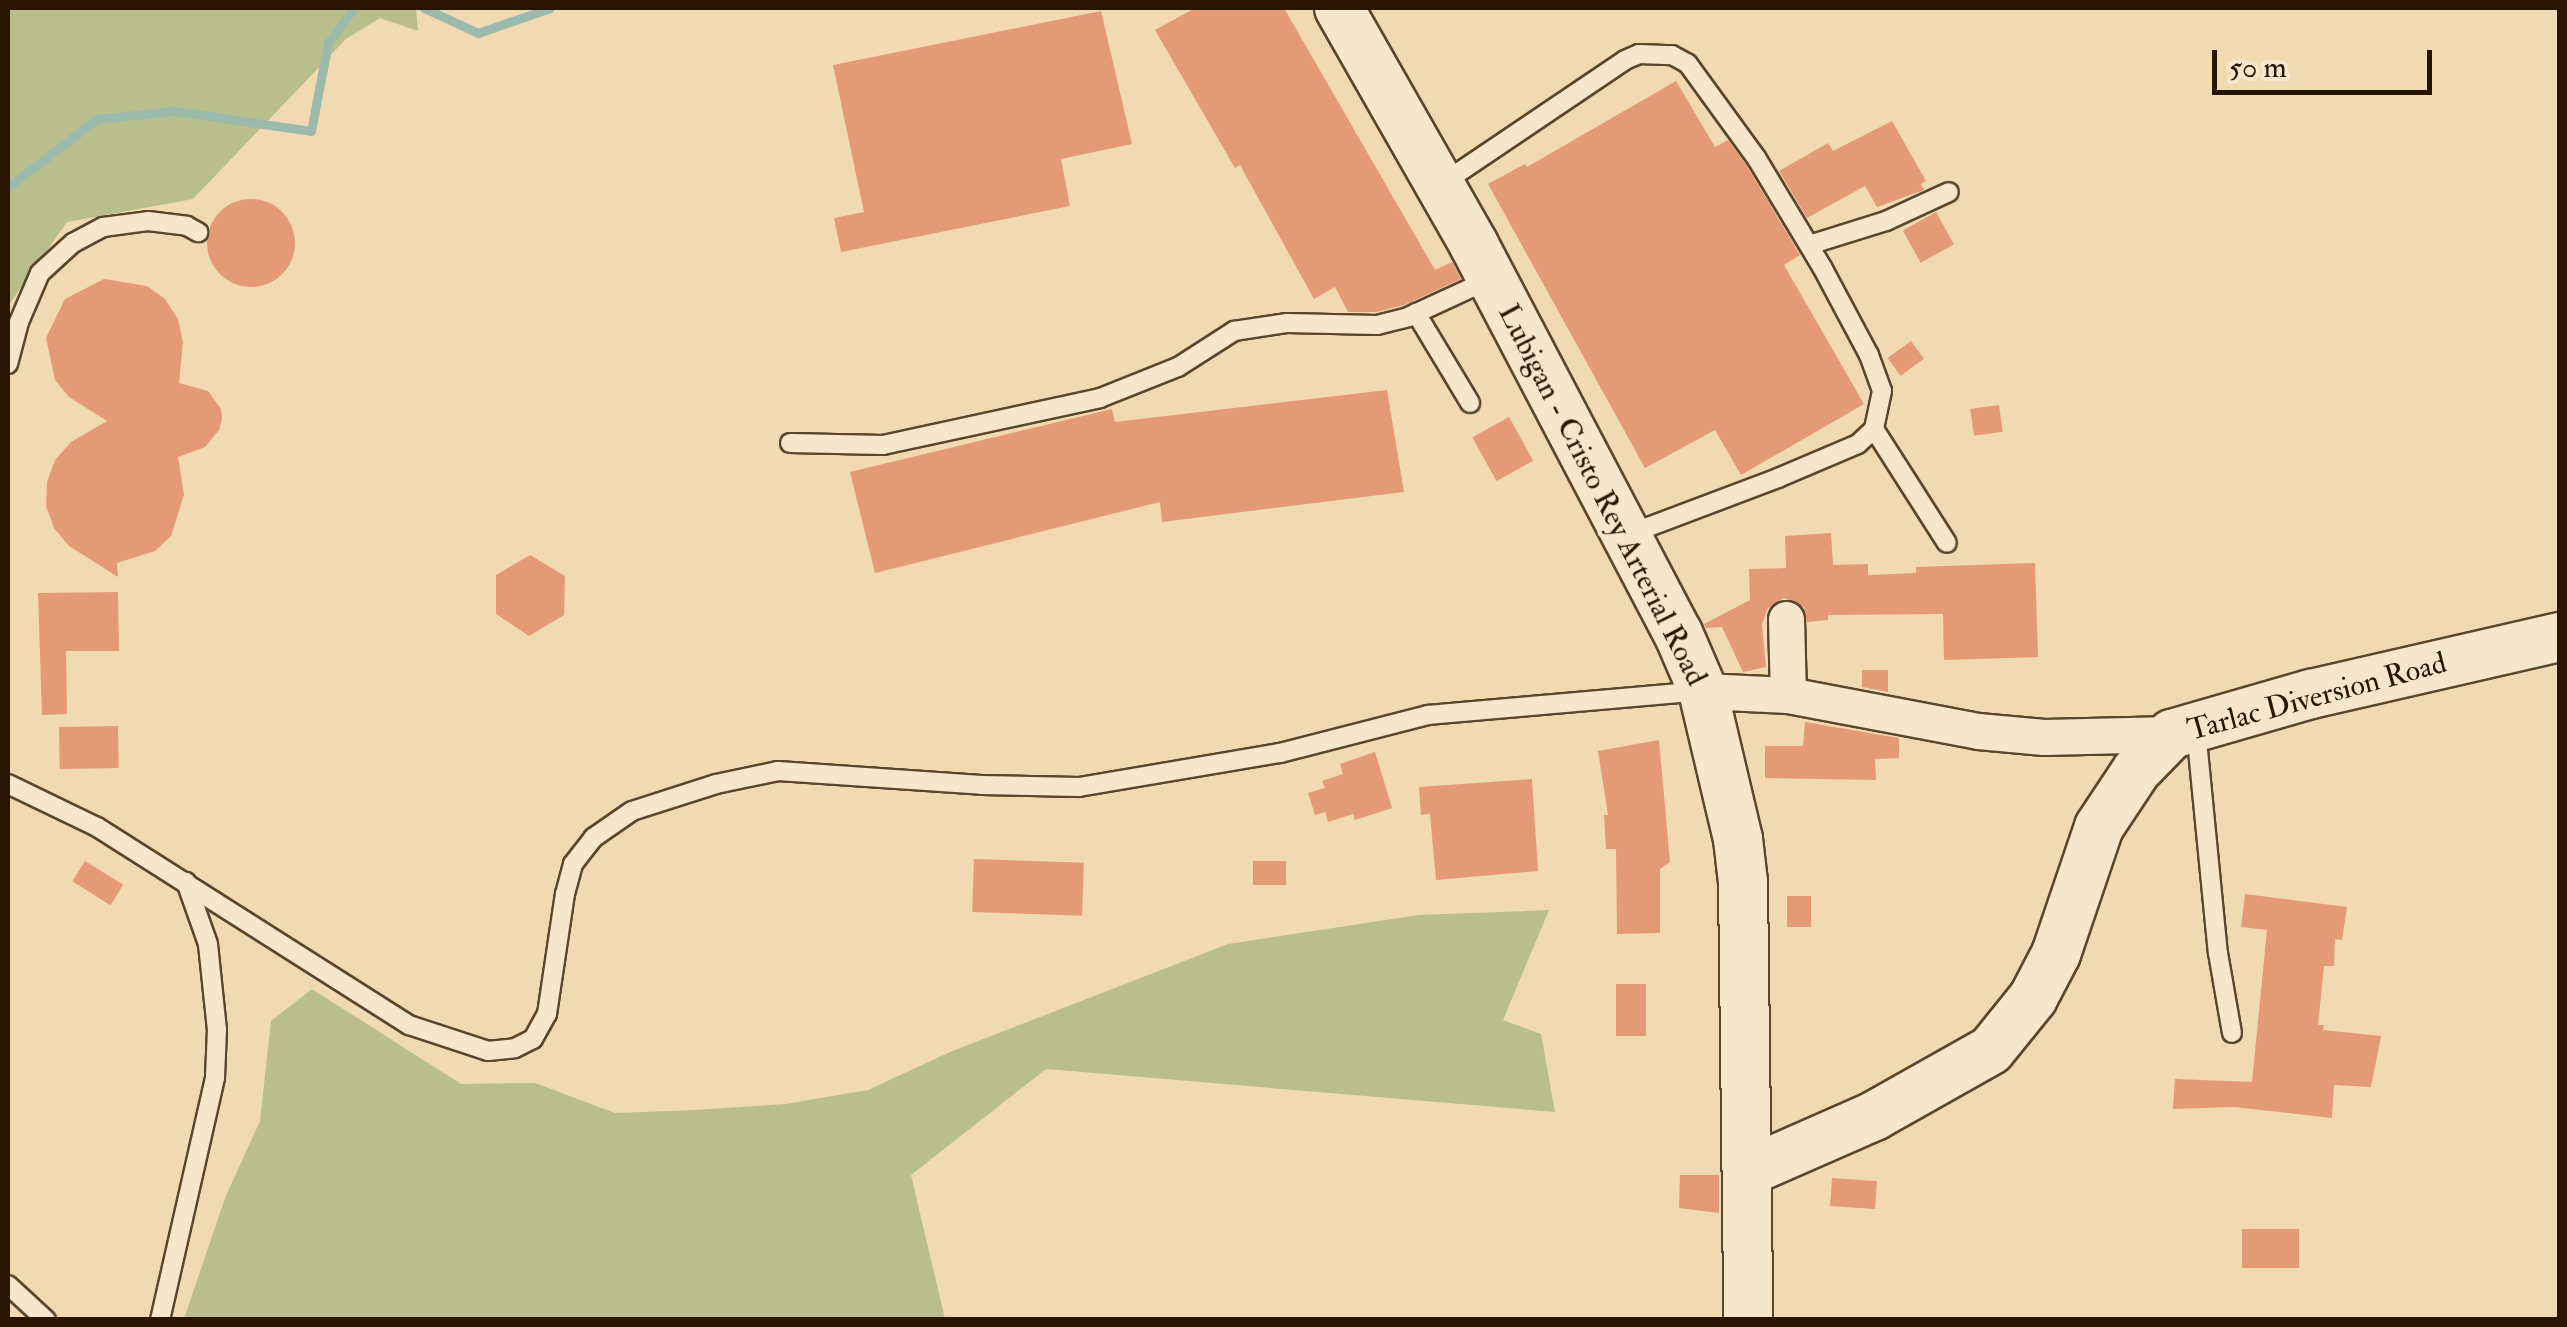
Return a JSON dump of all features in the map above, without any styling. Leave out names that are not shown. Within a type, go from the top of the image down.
[{"type":"main road","name":"Lubigan - Cristo Rey Arterial Road","points":[[1339,8],[1491,278],[1627,535],[1703,691],[1741,868],[1749,1171],[1748,1320]]},
{"type":"main road","name":"Tarlac Diversion Road","points":[[1749,1171],[1874,1116],[1990,1050],[2033,998],[2056,954],[2099,828],[2136,772],[2184,730],[2560,637]]},
{"type":"street","points":[[1786,618],[1788,696]]},
{"type":"street","points":[[1703,691],[1788,696],[2027,736],[2184,730]]},
{"type":"lane","points":[[1439,186],[1625,60],[1639,54],[1672,55],[1688,64],[1745,143],[1809,244],[1869,355],[1882,391],[1874,429],[1858,444],[1627,535]]},
{"type":"lane","points":[[1809,244],[1886,221],[1949,192]]},
{"type":"lane","points":[[8,364],[18,322],[40,273],[74,243],[103,226],[148,221],[187,226],[198,232]]},
{"type":"lane","points":[[790,443],[884,445],[1100,398],[1178,367],[1221,338],[1254,326],[1376,326],[1416,313],[1491,278]]},
{"type":"lane","points":[[1416,313],[1470,403]]},
{"type":"lane","points":[[1874,429],[1946,542]]},
{"type":"lane","points":[[8,784],[96,828],[186,882],[312,967],[409,1025],[488,1051],[514,1048],[533,1039],[547,1014],[573,864],[593,838],[632,811],[716,784],[778,771],[1079,786],[1280,754],[1359,730],[1428,716],[1703,691]]},
{"type":"lane","points":[[2184,730],[2232,1033]]},
{"type":"lane","points":[[160,1320],[214,1077],[218,1030],[208,944],[186,882]]},
{"type":"lane","points":[[9,1290],[46,1320]]},
{"type":"green space","points":[[8,8],[416,8],[418,31],[380,18],[346,39],[193,199],[67,222],[8,306]]},
{"type":"green space","points":[[1549,910],[1503,1020],[1541,1034],[1555,1112],[1046,1069],[911,1175],[945,1319],[184,1319],[225,1198],[260,1121],[271,1021],[312,989],[461,1084],[535,1083],[615,1113],[695,1110],[786,1104],[868,1090],[950,1052],[1228,944],[1419,915]]},
{"type":"building","points":[[1195,8],[1284,8],[1435,270],[1452,262],[1461,279],[1404,305],[1376,312],[1348,312],[1335,287],[1314,299],[1240,165],[1235,168],[1155,30]]},
{"type":"building","points":[[1101,11],[1132,144],[1061,159],[1070,206],[841,252],[834,218],[864,212],[833,65]]},
{"type":"building","points":[[1676,81],[1715,147],[1728,140],[1747,166],[1800,255],[1784,265],[1864,404],[1741,475],[1715,430],[1645,468],[1488,184],[1525,164],[1527,167]]},
{"type":"building","points":[[1892,121],[1926,181],[1921,184],[1924,190],[1877,207],[1865,186],[1807,218],[1779,171],[1828,143],[1833,151]]},
{"type":"building","points":[[251,199],[268,202],[282,212],[292,226],[292,260],[282,274],[268,284],[251,287],[234,284],[220,274],[210,260],[207,243],[210,226],[220,212],[234,202]]},
{"type":"building","points":[[1936,212],[1954,244],[1921,263],[1903,230]]},
{"type":"building","points":[[104,279],[147,286],[165,299],[178,319],[183,342],[179,383],[208,391],[221,409],[222,419],[219,430],[205,447],[178,457],[184,495],[171,536],[155,551],[117,563],[118,577],[69,546],[54,528],[46,506],[47,482],[55,460],[71,442],[107,421],[69,397],[55,380],[46,338],[65,299]]},
{"type":"building","points":[[1911,341],[1924,359],[1900,376],[1888,358]]},
{"type":"building","points":[[1387,390],[1404,492],[1162,522],[1160,502],[875,573],[850,472],[1112,409],[1115,422]]},
{"type":"building","points":[[1999,405],[2003,432],[1974,436],[1970,409]]},
{"type":"building","points":[[1509,417],[1533,461],[1497,481],[1472,437]]},
{"type":"building","points":[[1831,533],[1833,565],[1868,564],[1868,575],[1916,573],[1916,567],[2035,563],[2038,657],[1944,660],[1943,614],[1828,615],[1828,620],[1807,622],[1804,607],[1784,598],[1768,608],[1762,624],[1766,667],[1743,672],[1722,627],[1706,628],[1704,624],[1750,600],[1749,569],[1786,568],[1785,536]]},
{"type":"building","points":[[530,555],[565,576],[564,615],[529,636],[496,614],[496,575]]},
{"type":"building","points":[[118,592],[119,651],[66,651],[67,714],[42,715],[38,593]]},
{"type":"building","points":[[1862,670],[1888,670],[1888,692],[1862,687]]},
{"type":"building","points":[[1805,722],[1899,738],[1899,758],[1875,759],[1876,780],[1765,778],[1765,746],[1803,746]]},
{"type":"building","points":[[118,726],[119,768],[60,769],[59,727]]},
{"type":"building","points":[[1659,740],[1670,862],[1660,869],[1660,933],[1617,934],[1616,849],[1606,849],[1604,815],[1608,815],[1598,751]]},
{"type":"building","points":[[1375,752],[1392,808],[1355,820],[1353,814],[1328,822],[1325,812],[1315,815],[1308,793],[1325,788],[1322,781],[1343,774],[1340,764]]},
{"type":"building","points":[[1532,779],[1538,871],[1436,880],[1430,814],[1421,815],[1419,787]]},
{"type":"building","points":[[974,859],[1084,863],[1082,916],[972,912]]},
{"type":"building","points":[[85,861],[123,885],[110,905],[72,881]]},
{"type":"building","points":[[1253,861],[1286,861],[1286,885],[1253,885]]},
{"type":"building","points":[[2245,894],[2347,907],[2342,940],[2335,939],[2334,966],[2324,966],[2318,1025],[2324,1025],[2323,1030],[2381,1036],[2371,1087],[2334,1085],[2332,1118],[2234,1107],[2173,1109],[2175,1079],[2252,1082],[2267,930],[2241,927]]},
{"type":"building","points":[[1787,896],[1811,896],[1811,927],[1787,927]]},
{"type":"building","points":[[1616,984],[1646,984],[1646,1036],[1616,1036]]},
{"type":"building","points":[[1680,1175],[1719,1175],[1719,1213],[1679,1208]]},
{"type":"building","points":[[1832,1178],[1877,1181],[1875,1209],[1830,1206]]},
{"type":"building","points":[[2242,1229],[2299,1229],[2299,1268],[2242,1268]]},
{"type":"waterway","points":[[8,187],[97,119],[174,111],[311,131],[328,43],[354,8]]},
{"type":"waterway","points":[[424,8],[478,33],[550,8]]}]
